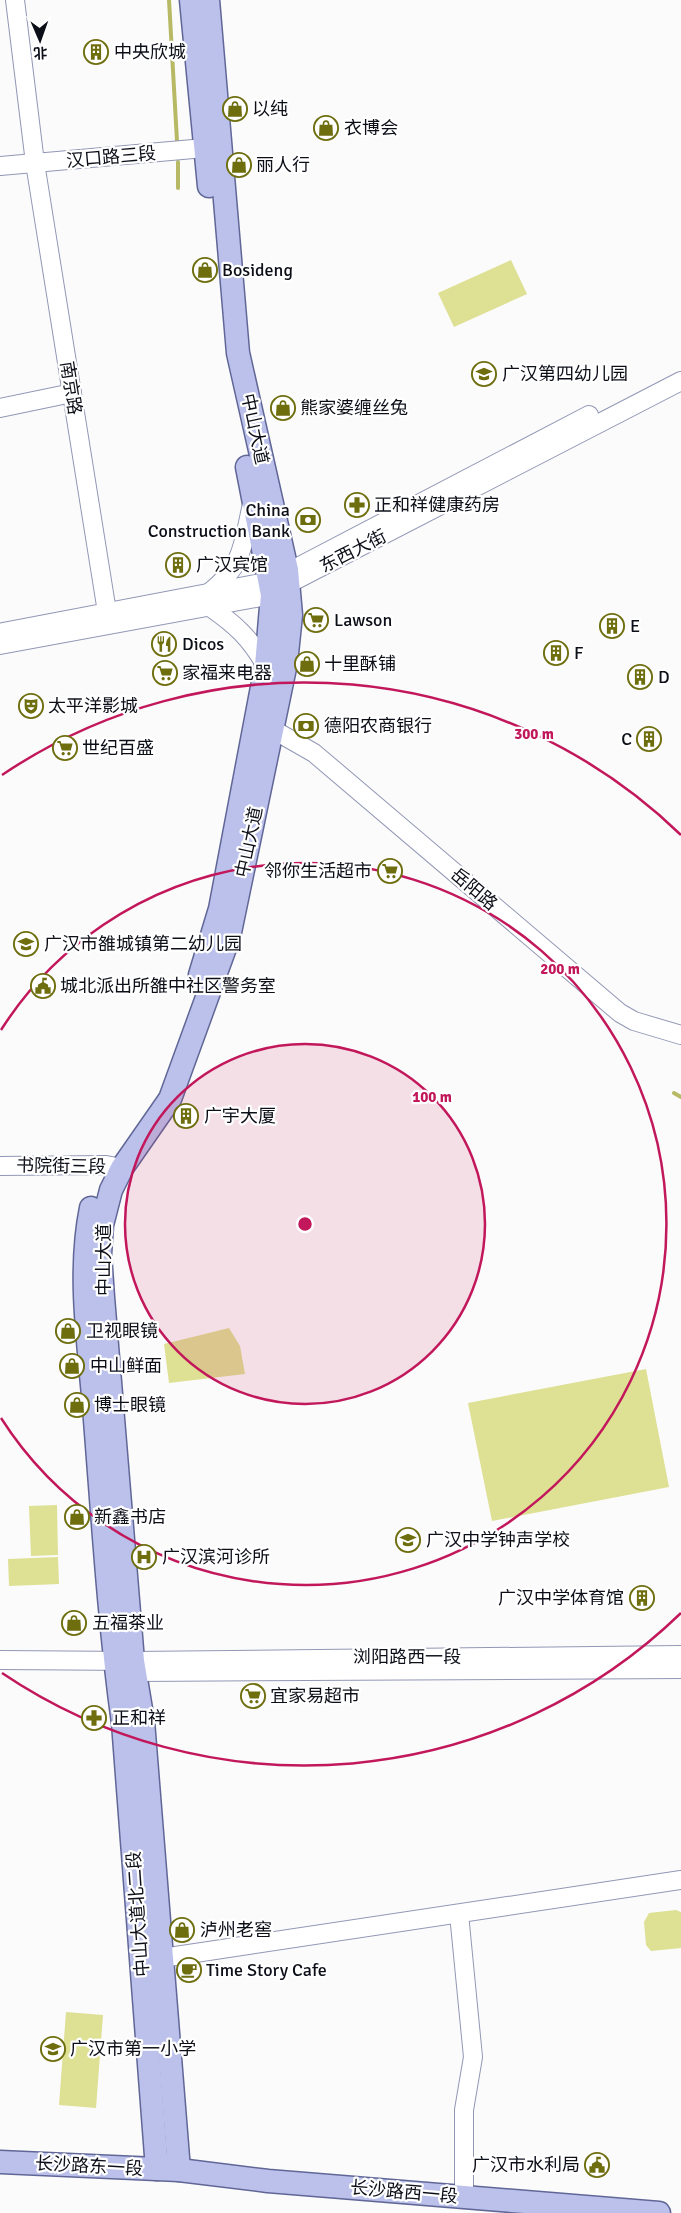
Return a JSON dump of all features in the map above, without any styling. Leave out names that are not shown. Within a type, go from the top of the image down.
[{"type":"main road","name":"中山大道","points":[[128,1664],[100,1254],[102,1225],[111,1190],[114,1166],[135,1127],[159,1090],[200,975],[220,909],[266,666],[279,583],[238,353],[213,148],[191,0]]},
{"type":"main road","name":"中山大道","points":[[114,1166],[170,1099],[229,937],[286,663],[291,614],[279,583],[254,498],[225,358],[213,148],[208,0]]},
{"type":"main road","name":"中山大道北二段","points":[[128,1664],[144,1721],[179,2170]]},
{"type":"main road","name":"中山大道北二段","points":[[128,1664],[123,1723],[156,2169]]},
{"type":"main road","name":"长沙路东一段","points":[[0,2162],[179,2170]]},
{"type":"main road","name":"长沙路西一段","points":[[179,2170],[268,2181],[659,2213]]},
{"type":"street","name":"南京路","points":[[16,0],[36,163],[107,612]]},
{"type":"street","name":"汉口路三段","points":[[0,166],[213,148]]},
{"type":"street","name":"东西大街","points":[[279,583],[681,368]]},
{"type":"street","name":"东西大街","points":[[0,645],[279,583],[681,381]]},
{"type":"street","points":[[0,408],[72,393]]},
{"type":"street","points":[[254,498],[238,561],[230,575],[210,599],[246,636],[266,666]]},
{"type":"street","name":"东西大街","points":[[0,632],[107,612],[210,599]]},
{"type":"street","name":"岳阳路","points":[[272,729],[314,754],[620,1013],[634,1021],[681,1035]]},
{"type":"street","name":"书院街三段","points":[[0,1166],[114,1166]]},
{"type":"street","name":"浏阳路西一段","points":[[128,1664],[681,1655]]},
{"type":"street","points":[[0,1660],[128,1664],[681,1669]]},
{"type":"street","points":[[162,1958],[681,1880]]},
{"type":"street","points":[[458,1914],[473,2057],[464,2110],[464,2197]]},
{"type":"green space","points":[[511,260],[527,294],[454,327],[438,293]]},
{"type":"green space","points":[[229,1328],[240,1346],[245,1374],[169,1383],[164,1344]]},
{"type":"green space","points":[[646,1369],[669,1487],[492,1521],[468,1403]]},
{"type":"green space","points":[[57,1505],[58,1555],[31,1556],[29,1506]]},
{"type":"green space","points":[[58,1557],[59,1584],[9,1586],[8,1559]]},
{"type":"green space","points":[[676,1910],[681,1912],[681,1948],[651,1951],[646,1945],[644,1922],[649,1913]]},
{"type":"green space","points":[[66,2012],[103,2015],[96,2108],[59,2105]]},
{"type":"waterway","points":[[169,0],[177,141]]},
{"type":"waterway","points":[[178,162],[178,188]]},
{"type":"waterway","points":[[674,1093],[681,1097]]},
{"type":"place","name":"中央欣城","points":[[96,52]]},
{"type":"place","name":"以纯","points":[[235,109]]},
{"type":"place","name":"衣博会","points":[[326,128]]},
{"type":"place","name":"丽人行","points":[[239,165]]},
{"type":"place","name":"Bosideng","points":[[205,270]]},
{"type":"place","name":"广汉第四幼儿园","points":[[484,374]]},
{"type":"place","name":"熊家婆缠丝兔","points":[[283,408]]},
{"type":"place","name":"正和祥健康药房","points":[[357,505]]},
{"type":"place","name":"China Construction Bank","points":[[308,520]]},
{"type":"place","name":"广汉宾馆","points":[[178,565]]},
{"type":"place","name":"Lawson","points":[[316,620]]},
{"type":"place","name":"E","points":[[612,626]]},
{"type":"place","name":"Dicos","points":[[164,644]]},
{"type":"place","name":"F","points":[[556,653]]},
{"type":"place","name":"十里酥铺","points":[[307,664]]},
{"type":"place","name":"家福来电器","points":[[165,673]]},
{"type":"place","name":"D","points":[[640,677]]},
{"type":"place","name":"太平洋影城","points":[[31,706]]},
{"type":"place","name":"德阳农商银行","points":[[306,726]]},
{"type":"place","name":"C","points":[[649,739]]},
{"type":"place","name":"世纪百盛","points":[[65,748]]},
{"type":"place","name":"邻你生活超市","points":[[390,871]]},
{"type":"place","name":"广汉市雒城镇第二幼儿园","points":[[26,944]]},
{"type":"place","name":"城北派出所雒中社区警务室","points":[[43,986]]},
{"type":"place","name":"广宇大厦","points":[[186,1116]]},
{"type":"place","name":"卫视眼镜","points":[[68,1331]]},
{"type":"place","name":"中山鲜面","points":[[72,1366]]},
{"type":"place","name":"博士眼镜","points":[[77,1405]]},
{"type":"place","name":"新鑫书店","points":[[77,1517]]},
{"type":"place","name":"广汉中学钟声学校","points":[[408,1540]]},
{"type":"place","name":"广汉滨河诊所","points":[[144,1557]]},
{"type":"place","name":"广汉中学体育馆","points":[[642,1598]]},
{"type":"place","name":"五福茶业","points":[[74,1623]]},
{"type":"place","name":"宜家易超市","points":[[253,1696]]},
{"type":"place","name":"正和祥","points":[[94,1718]]},
{"type":"place","name":"泸州老窖","points":[[182,1930]]},
{"type":"place","name":"Time Story Cafe","points":[[189,1970]]},
{"type":"place","name":"广汉市第一小学","points":[[53,2049]]},
{"type":"place","name":"广汉市水利局","points":[[597,2165]]}]
